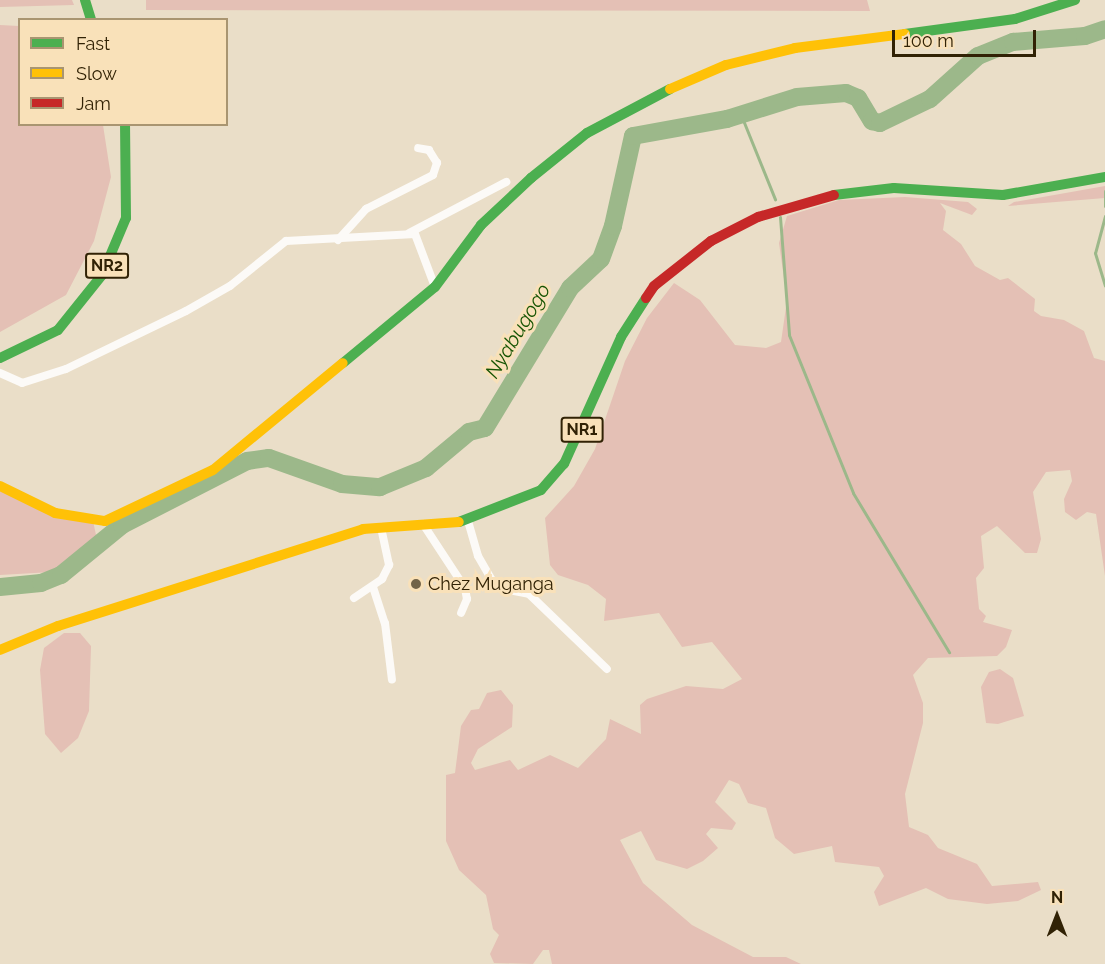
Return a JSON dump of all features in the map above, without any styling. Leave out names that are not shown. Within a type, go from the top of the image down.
[{"type":"main road","points":[[85,0],[90,18]]},
{"type":"main road","points":[[0,486],[26,501],[70,516],[105,521],[129,512],[213,470],[435,287],[481,225],[531,178],[587,133],[684,82],[726,65],[795,48],[1015,19],[1075,0]]},
{"type":"main road","name":"NR2","points":[[0,358],[58,330],[102,275],[126,218],[125,126]]},
{"type":"main road","name":"NR1","points":[[0,650],[58,626],[381,527],[468,521],[527,499],[552,480],[578,438],[621,337],[654,286],[681,262],[738,226],[777,209],[849,190],[894,188],[1003,195],[1105,177]]},
{"type":"street","points":[[338,240],[366,209],[433,175],[437,163],[429,150],[418,148]]},
{"type":"street","points":[[408,234],[506,182]]},
{"type":"street","points":[[0,373],[22,383],[51,375],[186,311],[230,286],[279,244],[408,234],[420,237],[435,287]]},
{"type":"street","points":[[468,521],[492,580],[502,589],[529,594],[607,669]]},
{"type":"street","points":[[422,523],[465,588],[467,599],[460,613]]},
{"type":"street","points":[[354,598],[373,587],[389,565],[381,527]]},
{"type":"street","points":[[373,587],[385,623],[392,680]]},
{"type":"shaded area","points":[[0,0],[72,0],[74,5],[0,7]]},
{"type":"shaded area","points":[[146,0],[867,0],[870,11],[146,10]]},
{"type":"shaded area","points":[[0,25],[18,26],[18,126],[103,126],[111,177],[94,241],[66,295],[0,332]]},
{"type":"shaded area","points":[[1105,186],[1105,198],[1008,206],[1014,202]]},
{"type":"shaded area","points":[[905,197],[968,202],[977,209],[972,215],[940,203],[946,211],[943,230],[961,244],[975,266],[1000,280],[1008,278],[1035,299],[1034,311],[1041,316],[1064,320],[1084,331],[1094,358],[1105,361],[1105,576],[1096,514],[1087,512],[1076,520],[1065,512],[1064,499],[1072,481],[1070,470],[1046,472],[1033,492],[1041,539],[1037,553],[1025,553],[997,526],[981,536],[984,568],[976,578],[979,609],[986,616],[983,622],[1012,630],[1006,647],[997,656],[928,658],[913,675],[923,703],[923,723],[905,794],[909,827],[928,835],[938,848],[977,864],[992,886],[1038,882],[1041,890],[1018,901],[987,904],[948,899],[926,888],[879,906],[874,892],[884,876],[879,867],[835,862],[832,846],[794,854],[775,838],[766,808],[748,803],[739,784],[729,780],[715,802],[736,823],[732,830],[711,828],[706,834],[718,848],[703,861],[687,869],[656,860],[641,831],[620,840],[643,883],[692,925],[753,957],[786,957],[801,964],[552,964],[549,950],[543,950],[533,964],[494,963],[490,954],[499,935],[493,929],[486,895],[459,870],[446,841],[446,775],[455,773],[461,726],[471,710],[479,709],[487,693],[501,690],[513,705],[512,727],[478,749],[471,763],[475,770],[510,760],[518,770],[550,755],[578,768],[606,739],[610,719],[641,734],[640,705],[647,699],[686,686],[723,689],[742,679],[712,642],[682,647],[659,613],[604,621],[606,599],[588,585],[558,575],[550,565],[545,518],[574,486],[595,449],[625,361],[647,318],[674,283],[700,300],[735,345],[766,348],[781,342],[787,300],[779,243],[787,216],[839,200]]},
{"type":"shaded area","points":[[0,489],[93,521],[96,535],[90,549],[52,572],[0,575]]},
{"type":"shaded area","points":[[64,633],[80,633],[91,646],[89,711],[78,738],[61,753],[45,734],[40,670],[44,648]]},
{"type":"shaded area","points":[[1000,669],[1013,678],[1024,716],[998,724],[986,723],[981,687],[989,672]]},
{"type":"waterway","name":"Nyabugogo","points":[[0,587],[41,583],[61,575],[122,525],[247,461],[269,458],[342,484],[380,487],[426,468],[469,432],[485,428],[570,288],[601,259],[613,226],[633,136],[727,119],[797,97],[846,93],[858,98],[872,121],[880,123],[930,99],[978,56],[1013,42],[1085,36],[1105,29]]},
{"type":"waterway","points":[[741,115],[775,199]]},
{"type":"waterway","points":[[1105,191],[1105,206]]},
{"type":"waterway","points":[[1105,216],[1095,253],[1105,285]]},
{"type":"waterway","points":[[780,217],[789,335],[853,493],[949,652]]},
{"type":"traffic: fast","points":[[85,0],[90,18]]},
{"type":"traffic: fast","points":[[905,34],[1015,19],[1075,0]]},
{"type":"traffic: fast","points":[[343,363],[435,287],[481,225],[531,178],[587,133],[670,89]]},
{"type":"traffic: fast","points":[[0,358],[58,330],[102,275],[126,218],[125,126]]},
{"type":"traffic: fast","points":[[834,195],[894,188],[1003,195],[1105,177]]},
{"type":"traffic: fast","points":[[459,522],[541,490],[564,464],[621,337],[646,298]]},
{"type":"traffic: slow","points":[[670,89],[726,65],[795,48],[905,34]]},
{"type":"traffic: slow","points":[[0,486],[55,513],[105,521],[213,470],[343,363]]},
{"type":"traffic: slow","points":[[0,650],[58,626],[363,529],[459,522]]},
{"type":"traffic: jam","points":[[646,298],[654,286],[711,241],[758,217],[834,195]]},
{"type":"place","name":"Chez Muganga","points":[[416,584]]}]
